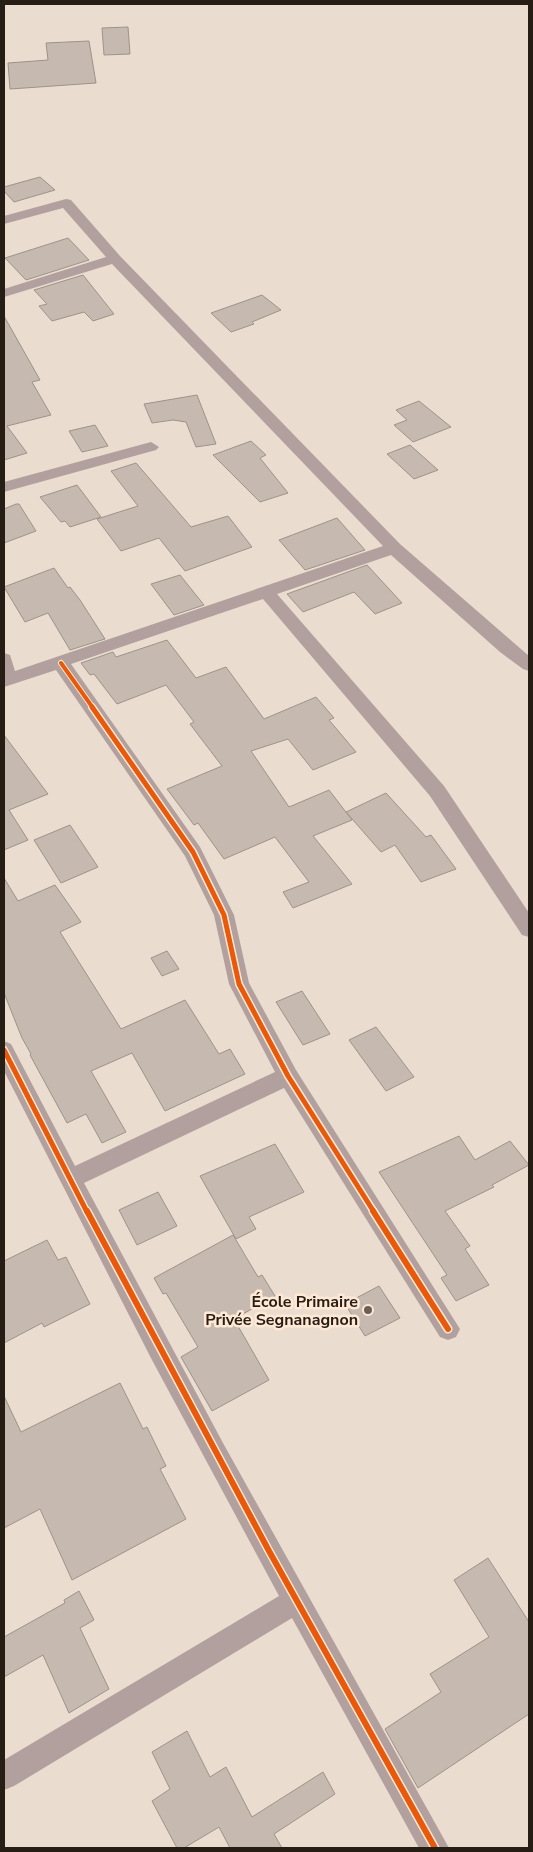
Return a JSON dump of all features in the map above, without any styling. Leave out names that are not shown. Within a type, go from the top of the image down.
[{"type":"street","points":[[4,220],[66,203],[116,259],[394,548],[506,648],[529,665]]},
{"type":"street","points":[[4,293],[116,259]]},
{"type":"street","points":[[4,487],[151,447]]},
{"type":"street","points":[[4,659],[6,680],[61,663],[394,548]]},
{"type":"street","points":[[266,592],[438,791],[524,908],[529,929]]},
{"type":"street","points":[[61,663],[193,852],[224,915],[239,984],[288,1076],[448,1330]]},
{"type":"street","points":[[4,1050],[70,1179],[295,1601],[435,1848]]},
{"type":"street","points":[[70,1179],[288,1076]]},
{"type":"street","points":[[4,1776],[295,1601]]},
{"type":"building","points":[[128,27],[130,54],[104,55],[102,28]]},
{"type":"building","points":[[89,41],[96,83],[10,89],[8,63],[48,60],[46,43]]},
{"type":"building","points":[[40,177],[55,190],[14,202],[4,191],[4,187]]},
{"type":"building","points":[[68,238],[89,260],[26,280],[5,258]]},
{"type":"building","points":[[83,275],[114,314],[93,321],[84,312],[52,321],[39,306],[47,304],[34,290]]},
{"type":"building","points":[[262,295],[281,310],[252,322],[254,324],[231,332],[211,313]]},
{"type":"building","points":[[4,316],[40,380],[32,382],[51,415],[7,426],[27,453],[4,460]]},
{"type":"building","points":[[197,395],[216,444],[196,447],[186,422],[173,420],[152,423],[144,404]]},
{"type":"building","points":[[419,401],[451,427],[413,442],[394,425],[407,420],[396,410]]},
{"type":"building","points":[[95,425],[108,446],[82,452],[69,431]]},
{"type":"building","points":[[251,441],[266,455],[260,458],[288,493],[260,502],[213,455]]},
{"type":"building","points":[[410,445],[438,470],[414,479],[387,454]]},
{"type":"building","points":[[136,463],[191,527],[228,516],[252,547],[185,571],[159,538],[121,551],[97,519],[138,506],[111,471]]},
{"type":"building","points":[[77,485],[101,517],[70,527],[65,521],[61,522],[40,497]]},
{"type":"building","points":[[19,504],[36,531],[4,543],[4,509]]},
{"type":"building","points":[[337,518],[365,550],[305,570],[279,540]]},
{"type":"building","points":[[367,565],[402,603],[375,614],[354,592],[303,612],[287,594]]},
{"type":"building","points":[[54,568],[68,588],[70,587],[80,600],[105,639],[70,650],[48,613],[25,622],[4,587]]},
{"type":"building","points":[[180,575],[204,605],[174,615],[151,584]]},
{"type":"building","points":[[167,640],[196,678],[226,667],[264,719],[316,697],[334,718],[329,720],[356,752],[313,770],[288,739],[251,751],[289,807],[329,790],[352,820],[313,836],[352,884],[293,908],[283,892],[309,882],[275,837],[224,859],[198,823],[194,825],[167,789],[222,766],[190,724],[194,722],[166,685],[117,704],[94,674],[90,675],[81,663],[113,652],[116,657]]},
{"type":"building","points":[[4,735],[48,794],[9,810],[28,840],[4,850]]},
{"type":"building","points":[[386,793],[426,837],[431,835],[456,869],[421,882],[395,845],[381,852],[346,812]]},
{"type":"building","points":[[70,825],[98,867],[61,883],[34,840]]},
{"type":"building","points":[[4,878],[18,901],[55,885],[81,922],[60,932],[121,1029],[185,1000],[219,1054],[230,1049],[245,1074],[165,1111],[132,1053],[91,1071],[126,1132],[102,1143],[86,1114],[67,1123],[30,1055],[4,993]]},
{"type":"building","points":[[167,951],[179,969],[162,976],[151,958]]},
{"type":"building","points":[[302,991],[330,1034],[303,1045],[276,1002]]},
{"type":"building","points":[[376,1027],[414,1077],[386,1091],[349,1040]]},
{"type":"building","points":[[459,1136],[475,1160],[510,1141],[529,1165],[492,1185],[494,1187],[445,1211],[470,1246],[465,1249],[489,1285],[456,1301],[441,1278],[447,1275],[379,1172]]},
{"type":"building","points":[[275,1144],[304,1192],[249,1217],[256,1229],[236,1239],[200,1176]]},
{"type":"building","points":[[158,1192],[177,1226],[137,1245],[119,1210]]},
{"type":"building","points":[[233,1235],[258,1277],[262,1275],[275,1296],[234,1319],[269,1380],[212,1411],[181,1357],[198,1347],[166,1293],[163,1294],[154,1278]]},
{"type":"building","points":[[47,1240],[58,1260],[66,1257],[90,1304],[44,1327],[42,1323],[4,1343],[4,1261]]},
{"type":"building","points":[[379,1286],[400,1318],[365,1336],[345,1304]]},
{"type":"building","points":[[120,1383],[143,1429],[147,1427],[166,1466],[160,1469],[186,1519],[72,1580],[40,1509],[4,1528],[4,1396],[21,1432]]},
{"type":"building","points":[[488,1558],[529,1622],[529,1714],[418,1788],[385,1729],[441,1692],[430,1674],[489,1637],[454,1580]]},
{"type":"building","points":[[79,1591],[94,1620],[80,1628],[109,1689],[69,1713],[43,1655],[4,1677],[4,1637],[65,1603],[64,1600]]},
{"type":"building","points":[[187,1731],[210,1777],[226,1767],[252,1817],[323,1772],[335,1794],[274,1834],[282,1848],[230,1848],[219,1827],[184,1848],[177,1848],[152,1801],[170,1789],[152,1752]]},
{"type":"cycle path","points":[[61,663],[193,852],[224,915],[239,984],[288,1076],[448,1329]]},
{"type":"cycle path","points":[[4,1050],[108,1252],[215,1452],[435,1848]]},
{"type":"place","name":"École Primaire Privée Segnanagnon","points":[[368,1310]]}]
